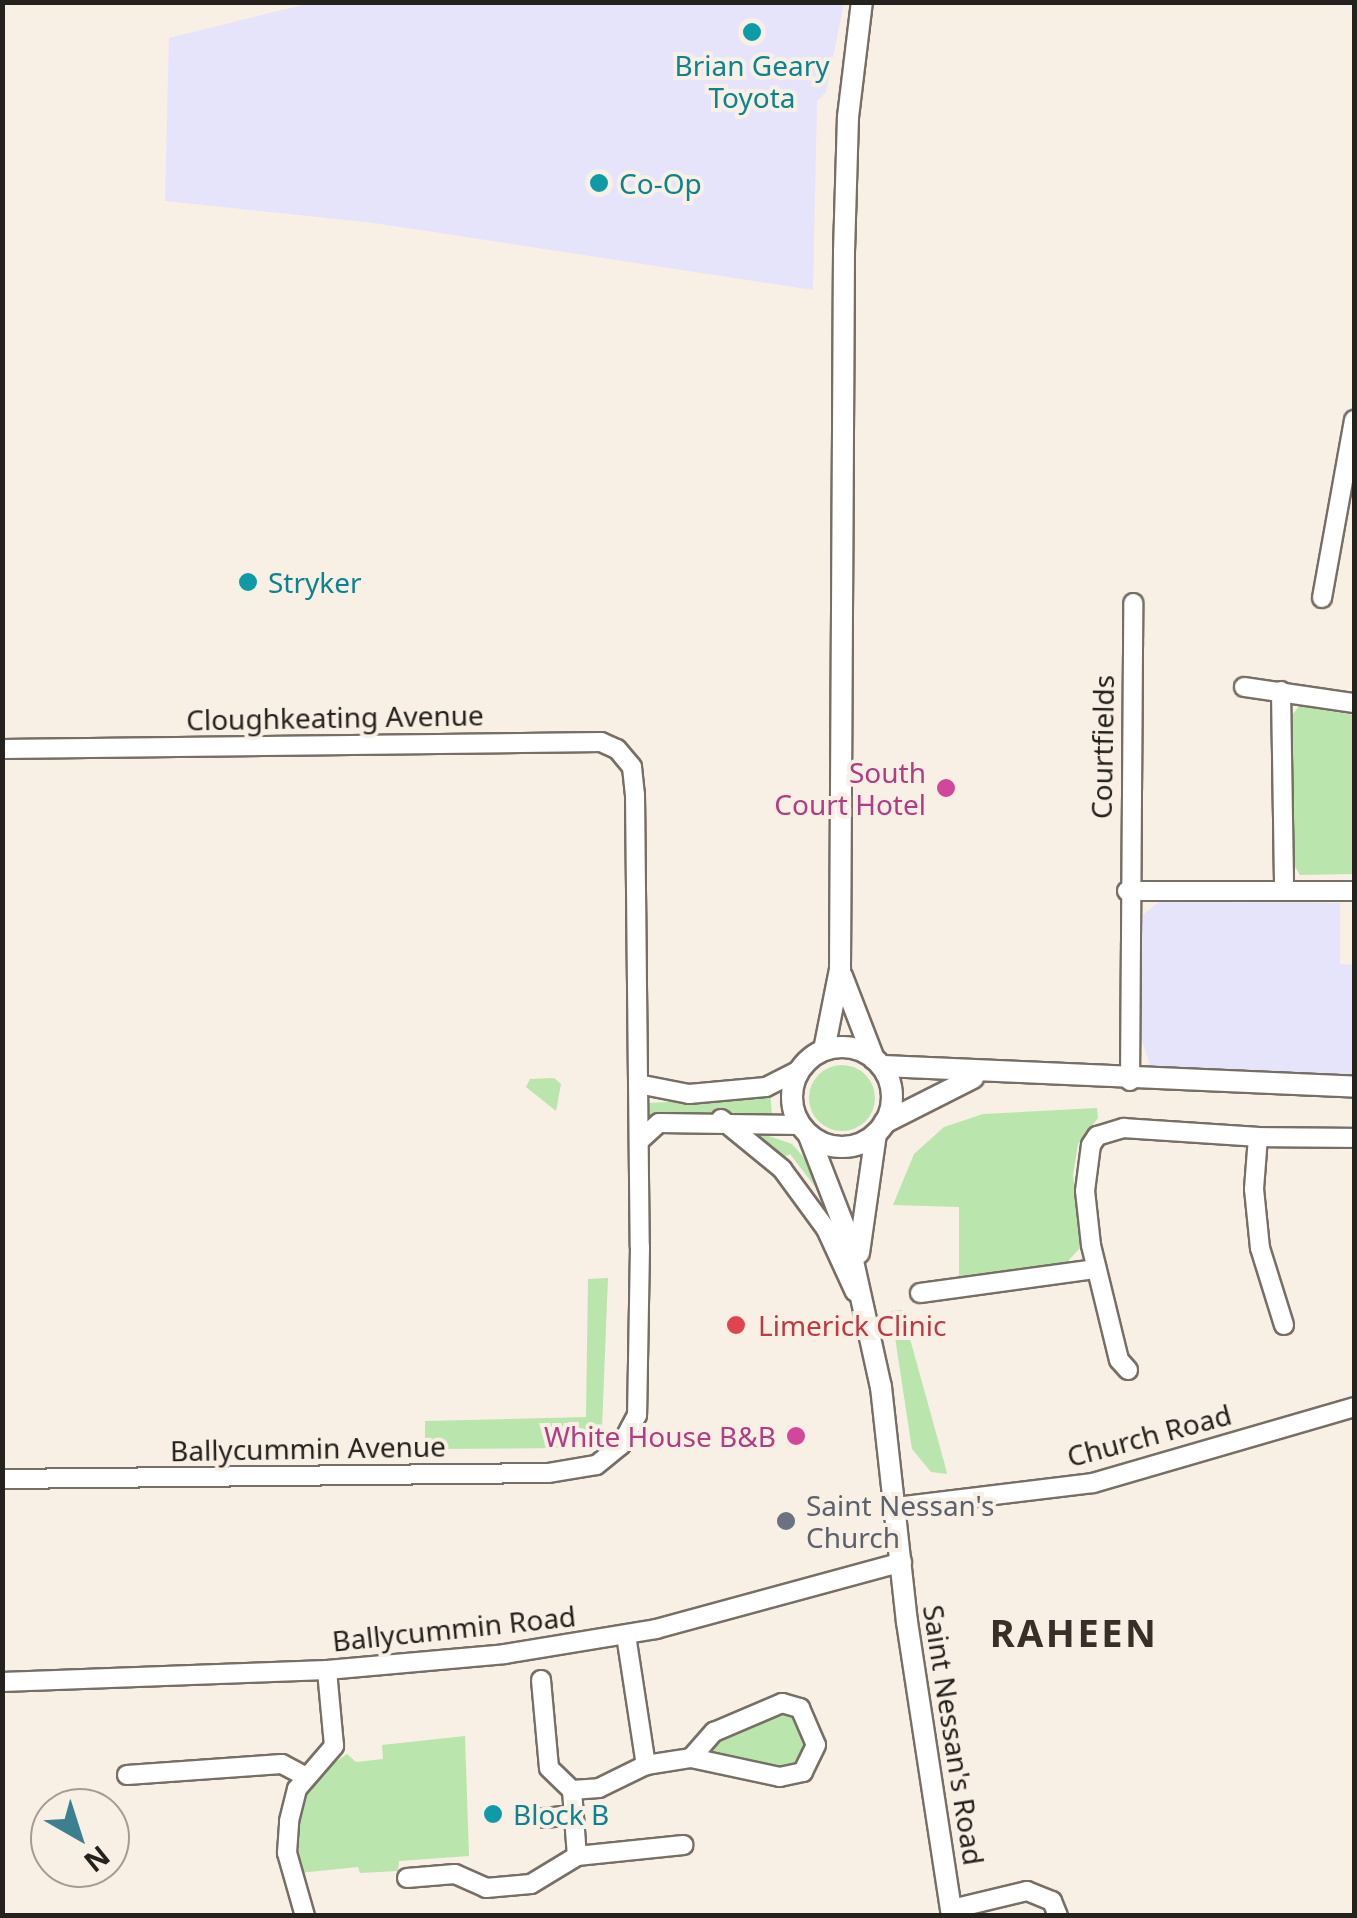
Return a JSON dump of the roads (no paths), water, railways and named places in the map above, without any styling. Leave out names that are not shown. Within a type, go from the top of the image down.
[{"type":"main road","points":[[824,1050],[840,969],[843,292],[848,118],[862,2]]},
{"type":"main road","points":[[840,969],[892,1094],[880,1128],[858,1270]]},
{"type":"main road","points":[[858,1270],[791,1095],[800,1070],[824,1050],[852,1048],[878,1063],[979,1076],[1354,1086]]},
{"type":"main road","points":[[804,1130],[838,1147],[979,1076]]},
{"type":"main road","name":"Saint Nessan's Road","points":[[858,1270],[890,1443],[902,1562],[952,1912]]},
{"type":"street","points":[[1322,598],[1349,479],[1354,420]]},
{"type":"street","name":"Courtfields","points":[[1130,1081],[1127,891],[1132,603]]},
{"type":"street","points":[[1244,686],[1354,703]]},
{"type":"street","points":[[1281,691],[1284,891]]},
{"type":"street","name":"Cloughkeating Avenue","points":[[2,749],[601,742],[628,760],[635,794],[638,1084]]},
{"type":"street","points":[[1127,891],[1354,890]]},
{"type":"street","points":[[639,1141],[638,1084],[689,1094],[766,1087],[800,1070]]},
{"type":"street","points":[[639,1141],[659,1123],[721,1120],[804,1130]]},
{"type":"street","points":[[721,1120],[782,1169],[826,1229],[866,1315]]},
{"type":"street","points":[[1128,1370],[1118,1360],[1096,1268],[1085,1191],[1097,1136],[1124,1128],[1354,1138]]},
{"type":"street","points":[[1258,1136],[1254,1189],[1260,1248],[1284,1325]]},
{"type":"street","name":"Ballycummin Avenue","points":[[2,1479],[548,1473],[579,1470],[610,1456],[630,1432],[640,1397],[639,1141]]},
{"type":"street","points":[[920,1292],[1096,1268]]},
{"type":"street","name":"Church Road","points":[[895,1507],[1092,1483],[1354,1408]]},
{"type":"street","name":"Ballycummin Road","points":[[2,1682],[326,1670],[626,1635],[902,1562]]},
{"type":"street","points":[[626,1635],[646,1766]]},
{"type":"street","points":[[304,1916],[287,1853],[292,1800],[306,1776],[334,1746],[326,1670]]},
{"type":"street","points":[[541,1680],[549,1768],[572,1790],[577,1856]]},
{"type":"street","points":[[572,1790],[600,1788],[646,1766],[691,1758],[780,1776],[812,1764],[816,1745],[803,1713],[789,1702],[714,1732],[691,1758]]},
{"type":"street","points":[[127,1775],[282,1764],[306,1776]]},
{"type":"street","points":[[544,1818],[573,1815]]},
{"type":"street","points":[[407,1878],[455,1874],[486,1888],[531,1884],[577,1856],[683,1845]]},
{"type":"street","points":[[952,1912],[1027,1891],[1052,1901],[1058,1916]]},
{"type":"place","name":"Brian Geary Toyota","points":[[752,32]]},
{"type":"place","name":"Co-Op","points":[[599,183]]},
{"type":"place","name":"Stryker","points":[[248,582]]},
{"type":"place","name":"South Court Hotel","points":[[946,788]]},
{"type":"place","name":"Limerick Clinic","points":[[736,1325]]},
{"type":"place","name":"White House B&B","points":[[796,1436]]},
{"type":"place","name":"Saint Nessan's Church","points":[[786,1521]]},
{"type":"place","name":"Block B","points":[[493,1814]]},
{"type":"district","name":"RAHEEN","points":[[1074,1633]]}]
